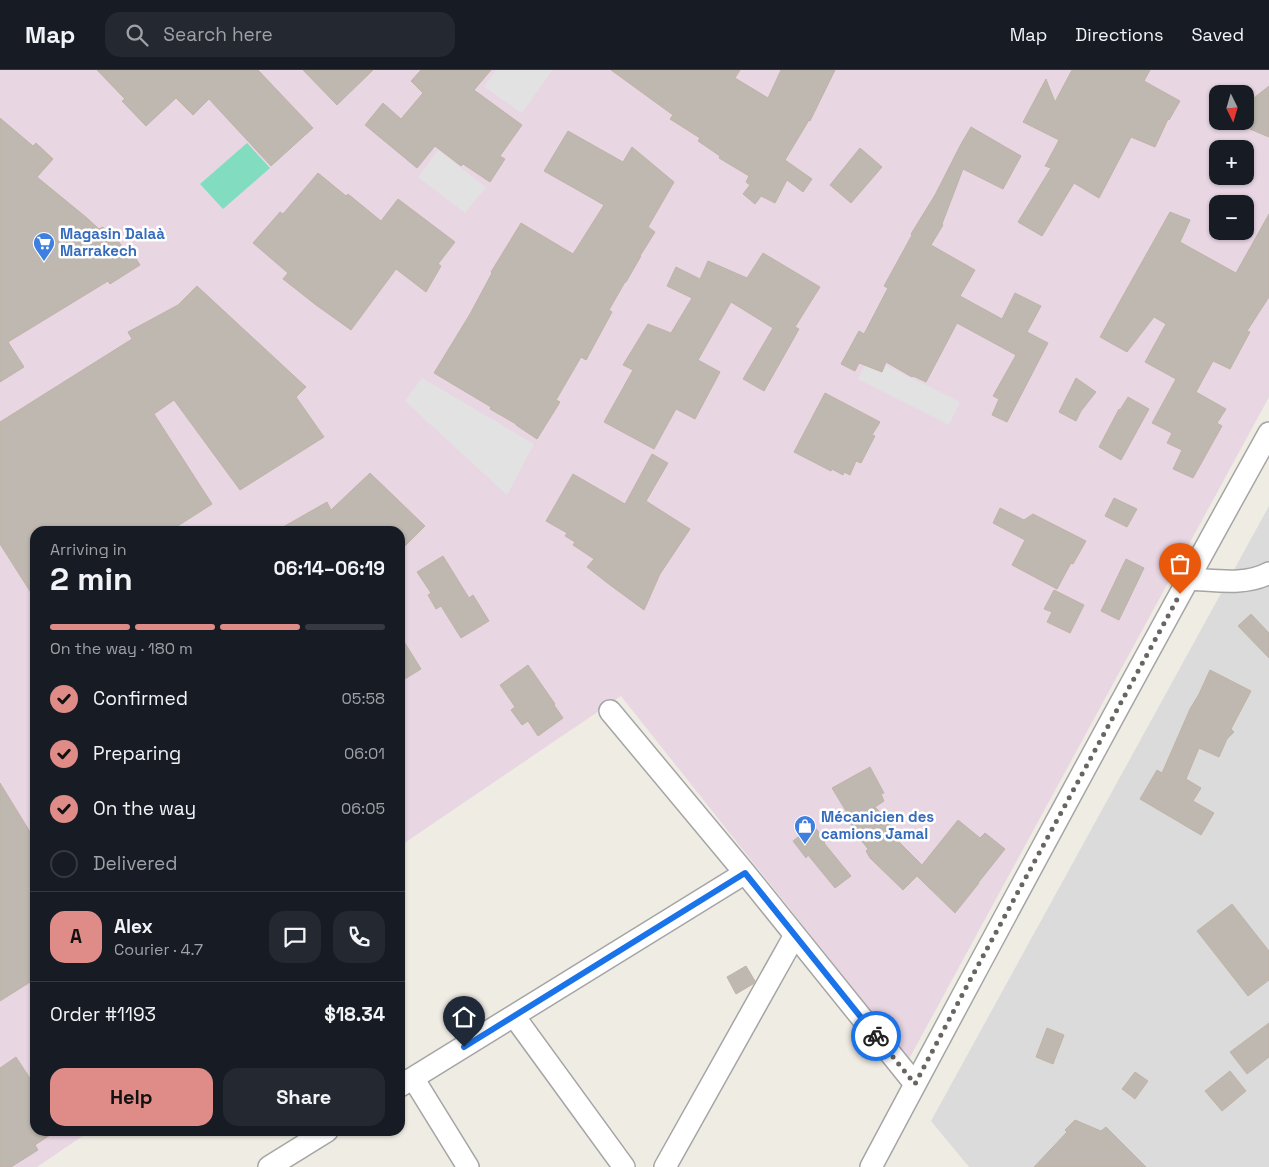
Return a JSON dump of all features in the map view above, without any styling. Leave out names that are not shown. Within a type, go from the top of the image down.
[{"type":"street","points":[[871,1167],[1188,578],[1269,433]]},
{"type":"street","points":[[1188,578],[1236,581],[1250,579],[1269,572]]},
{"type":"street","points":[[610,711],[745,873],[915,1084]]},
{"type":"street","points":[[468,1167],[407,1082],[745,873]]},
{"type":"street","points":[[665,1167],[795,935]]},
{"type":"street","points":[[514,1016],[624,1167]]},
{"type":"street","points":[[269,1167],[300,1159],[322,1136]]},
{"type":"shaded area","points":[[0,70],[1269,70],[1269,397],[909,1059],[621,696],[405,843],[405,526],[30,526],[30,1136],[83,1136],[37,1167],[0,1167]]},
{"type":"shaded area","points":[[496,70],[552,71],[522,113],[484,87]]},
{"type":"shaded area","points":[[438,150],[486,187],[465,213],[418,177]]},
{"type":"shaded area","points":[[869,357],[960,402],[949,425],[858,379]]},
{"type":"shaded area","points":[[422,378],[534,444],[507,495],[405,401]]},
{"type":"shaded area","points":[[1269,506],[1269,1167],[969,1167],[931,1121]]},
{"type":"green space","points":[[247,143],[270,168],[223,209],[200,184]]},
{"type":"building","points":[[97,70],[258,70],[313,128],[271,166],[209,99],[193,115],[176,98],[146,126],[122,101],[125,99]]},
{"type":"building","points":[[303,70],[373,70],[337,105]]},
{"type":"building","points":[[421,70],[491,70],[474,90],[522,125],[500,156],[505,159],[490,182],[463,164],[461,166],[435,146],[417,168],[365,125],[383,103],[401,119],[423,93],[411,81]]},
{"type":"building","points":[[611,70],[740,70],[735,78],[768,98],[781,70],[835,70],[810,121],[785,160],[812,179],[803,192],[787,180],[775,203],[761,196],[755,204],[743,194],[750,185],[746,182],[749,176],[719,158],[720,156],[698,141],[700,138],[670,119],[673,115]]},
{"type":"building","points":[[1072,70],[1150,70],[1144,81],[1180,101],[1168,119],[1155,147],[1131,137],[1099,198],[1074,183],[1042,236],[1018,222],[1051,168],[1045,166],[1059,140],[1023,122],[1046,79],[1055,102]]},
{"type":"building","points":[[1269,86],[1269,137],[1252,130],[1254,130],[1254,98]]},
{"type":"building","name":"Magasin Dalaà Marrakech","points":[[0,118],[33,146],[36,143],[53,159],[37,177],[99,229],[103,227],[112,240],[116,237],[125,252],[130,249],[140,265],[110,284],[108,281],[8,342],[24,367],[0,382]]},
{"type":"building","points":[[971,127],[1021,156],[1003,189],[963,169],[943,225],[931,245],[975,270],[960,296],[1002,319],[1015,293],[1041,306],[1027,332],[1048,343],[1007,422],[992,415],[999,399],[993,396],[1016,355],[957,323],[926,382],[912,377],[886,362],[882,372],[859,363],[855,371],[841,364],[859,331],[864,334],[888,288],[884,286]]},
{"type":"building","points":[[568,131],[623,162],[632,147],[674,182],[648,227],[655,232],[609,310],[612,312],[586,360],[581,357],[556,400],[560,402],[537,439],[490,409],[491,407],[434,373],[470,314],[491,272],[521,223],[573,254],[604,205],[544,171]]},
{"type":"building","points":[[860,148],[882,167],[851,203],[830,185]]},
{"type":"building","points":[[318,173],[381,221],[398,199],[455,242],[438,264],[441,266],[426,292],[396,269],[351,330],[283,279],[288,273],[253,243],[280,212],[283,214]]},
{"type":"building","points":[[1170,212],[1190,220],[1180,242],[1236,273],[1269,214],[1269,297],[1247,331],[1250,332],[1230,369],[1213,361],[1196,392],[1226,409],[1217,423],[1222,426],[1193,478],[1173,469],[1182,450],[1167,443],[1172,433],[1152,423],[1176,379],[1145,362],[1166,324],[1154,317],[1127,352],[1100,337]]},
{"type":"building","points":[[763,253],[820,287],[795,327],[799,329],[764,391],[743,379],[773,328],[731,302],[698,360],[720,372],[695,419],[676,409],[654,449],[604,422],[633,370],[623,365],[648,324],[671,333],[692,298],[667,286],[676,267],[700,279],[708,261],[747,278]]},
{"type":"building","points":[[197,286],[306,387],[296,397],[324,437],[240,490],[174,400],[154,414],[212,504],[178,526],[30,526],[30,591],[0,544],[0,422],[132,339],[128,332],[178,305]]},
{"type":"building","points":[[1076,378],[1096,392],[1081,411],[1076,421],[1059,412]]},
{"type":"building","points":[[825,393],[880,422],[872,435],[875,436],[861,463],[856,461],[850,475],[844,472],[843,475],[832,469],[831,471],[794,452]]},
{"type":"building","points":[[1128,397],[1149,409],[1121,460],[1099,447],[1119,409]]},
{"type":"building","points":[[652,454],[668,463],[646,501],[690,529],[660,574],[644,610],[587,567],[594,559],[573,545],[575,542],[565,536],[567,533],[546,521],[573,474],[625,504]]},
{"type":"building","points":[[370,473],[425,526],[405,546],[405,526],[285,526],[327,502],[331,510]]},
{"type":"building","points":[[1114,498],[1137,509],[1127,527],[1105,516]]},
{"type":"building","points":[[1000,508],[1024,520],[1033,514],[1086,541],[1057,589],[1012,565],[1025,540],[993,523]]},
{"type":"building","points":[[443,556],[469,598],[473,595],[489,621],[461,638],[441,606],[436,609],[428,595],[431,593],[417,572]]},
{"type":"building","points":[[1126,559],[1144,568],[1119,620],[1101,611]]},
{"type":"building","points":[[1054,590],[1084,605],[1070,633],[1047,622],[1052,612],[1044,609]]},
{"type":"building","points":[[1251,614],[1269,633],[1269,658],[1238,626]]},
{"type":"building","points":[[405,643],[421,669],[405,679]]},
{"type":"building","points":[[528,665],[563,718],[538,736],[528,721],[522,725],[511,710],[515,707],[500,685]]},
{"type":"building","points":[[1210,670],[1251,691],[1231,729],[1234,732],[1227,739],[1219,757],[1199,748],[1186,779],[1201,788],[1193,801],[1214,813],[1201,835],[1140,799],[1157,770],[1162,773],[1190,709]]},
{"type":"building","points":[[870,767],[884,793],[881,794],[884,801],[875,807],[901,835],[896,839],[922,865],[958,820],[980,838],[985,833],[1005,849],[955,913],[917,876],[903,890],[870,858],[866,851],[868,849],[858,836],[847,817],[849,816],[832,788]]},
{"type":"building","points":[[0,783],[30,832],[30,982],[0,1001]]},
{"type":"building","points":[[813,825],[826,841],[824,843],[851,876],[835,888],[808,855],[806,858],[793,841]]},
{"type":"building","points":[[1232,904],[1269,951],[1269,980],[1248,996],[1197,931]]},
{"type":"building","points":[[746,966],[755,981],[736,994],[727,977]]},
{"type":"building","points":[[1269,1023],[1269,1057],[1247,1074],[1230,1052]]},
{"type":"building","points":[[1047,1028],[1064,1035],[1053,1064],[1036,1057]]},
{"type":"building","points":[[16,1057],[30,1078],[30,1136],[48,1136],[35,1145],[38,1150],[11,1167],[0,1167],[0,1068]]},
{"type":"building","points":[[1230,1071],[1246,1091],[1222,1111],[1205,1091]]},
{"type":"building","points":[[1135,1072],[1148,1081],[1135,1099],[1122,1089]]},
{"type":"building","points":[[1075,1120],[1101,1131],[1106,1127],[1146,1167],[1034,1167],[1067,1132],[1065,1130]]},
{"type":"way so far","points":[[876,1036],[915,1084],[1180,594]]},
{"type":"place","name":"Magasin Dalaà Marrakech","points":[[44,262]]},
{"type":"place","name":"Mécanicien des camions Jamal","points":[[805,845]]},
{"type":"route","points":[[464,1047],[745,873],[876,1036]]}]
